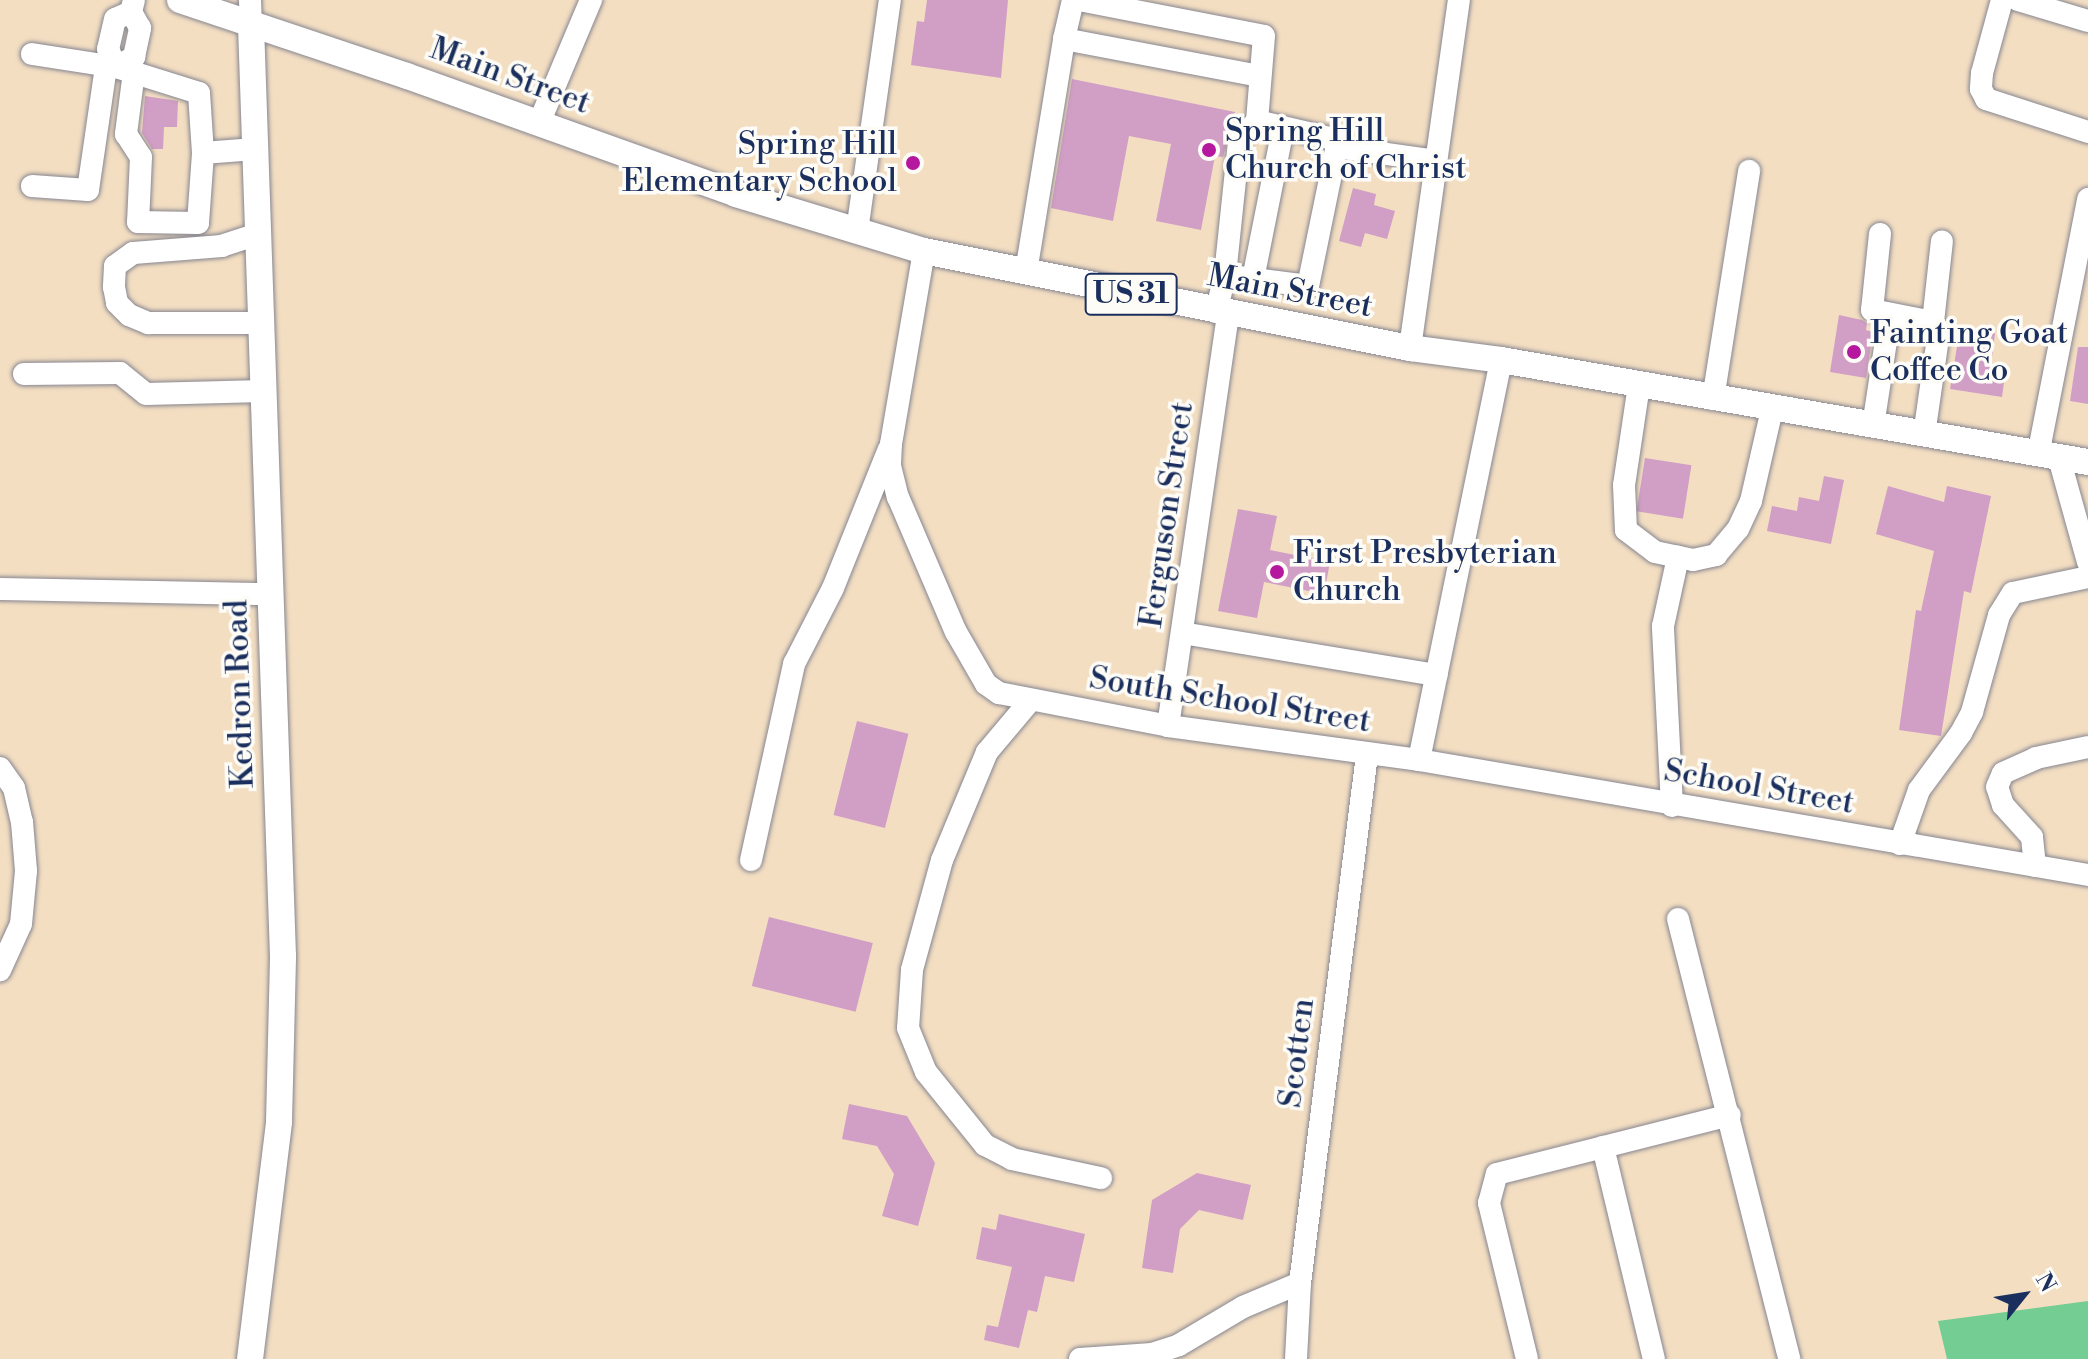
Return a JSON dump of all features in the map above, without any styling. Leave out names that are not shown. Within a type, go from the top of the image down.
[{"type":"main road","name":"Main Street","points":[[180,0],[250,12],[539,123],[736,194],[924,251],[1222,313],[1410,348],[1501,360],[2088,462]]},
{"type":"main road","name":"Kedron Road","points":[[250,12],[283,956],[279,1122],[250,1359]]},
{"type":"street","points":[[539,123],[591,0]]},
{"type":"street","points":[[857,231],[890,0]]},
{"type":"street","points":[[1026,272],[1064,39],[1076,0],[1264,36],[1257,121],[1338,140],[1308,286],[1225,275]]},
{"type":"street","points":[[1410,348],[1459,0]]},
{"type":"street","points":[[2002,0],[1982,73],[1981,89],[1986,99],[2088,132]]},
{"type":"street","points":[[2018,0],[2088,21]]},
{"type":"street","points":[[32,54],[119,68],[199,93],[203,153],[198,223],[138,222],[141,157],[126,134],[119,68],[108,49],[115,19],[133,6]]},
{"type":"street","points":[[1064,39],[1260,76]]},
{"type":"street","points":[[32,186],[88,190],[119,68]]},
{"type":"street","name":"Ferguson Street","points":[[1168,726],[1222,313],[1239,141],[1257,121]]},
{"type":"street","points":[[1253,279],[1283,129]]},
{"type":"street","points":[[1337,147],[1436,161]]},
{"type":"street","points":[[203,153],[255,149]]},
{"type":"street","points":[[1713,399],[1749,171]]},
{"type":"street","points":[[2088,199],[2049,457],[2088,562]]},
{"type":"street","points":[[258,234],[222,246],[133,253],[115,266],[114,287],[117,303],[129,315],[148,323],[261,323]]},
{"type":"street","points":[[1880,234],[1872,310],[1933,322]]},
{"type":"street","points":[[1924,435],[1939,331],[1933,322],[1942,241]]},
{"type":"street","points":[[751,860],[794,664],[833,588],[891,444],[924,251]]},
{"type":"street","points":[[1873,426],[1890,315]]},
{"type":"street","points":[[1419,760],[1501,360]]},
{"type":"street","points":[[24,374],[120,373],[146,394],[264,391]]},
{"type":"street","points":[[1639,385],[1624,485],[1626,530],[1655,552],[1693,560],[1716,555],[1738,529],[1751,501],[1772,409]]},
{"type":"street","name":"South School Street","points":[[891,444],[890,466],[898,497],[972,664],[986,684],[999,693],[1168,726],[1419,760]]},
{"type":"street","points":[[1672,806],[1663,626],[1678,557]]},
{"type":"street","points":[[1900,844],[1919,790],[1961,733],[1972,712],[1999,615],[2013,593],[2088,577]]},
{"type":"street","points":[[0,589],[271,594]]},
{"type":"street","points":[[1182,633],[1437,675]]},
{"type":"street","points":[[1030,701],[987,752],[942,860],[912,970],[908,1028],[926,1072],[985,1145],[1012,1159],[1101,1178]]},
{"type":"street","points":[[2035,866],[2032,837],[2003,805],[1997,787],[2003,773],[2036,758],[2088,747]]},
{"type":"street","name":"Scotten","points":[[1296,1359],[1300,1283],[1367,755]]},
{"type":"street","name":"School Street","points":[[1419,760],[1672,806],[2088,875]]},
{"type":"street","points":[[0,768],[14,788],[22,822],[26,871],[21,924],[0,970]]},
{"type":"street","points":[[1678,919],[1730,1115],[1789,1359]]},
{"type":"street","points":[[1527,1359],[1489,1203],[1497,1174],[1730,1115]]},
{"type":"street","points":[[1603,1147],[1654,1359]]},
{"type":"street","points":[[1080,1359],[1152,1354],[1179,1345],[1243,1307],[1300,1283]]},
{"type":"green space","points":[[2088,1301],[2088,1359],[1947,1359],[1938,1321]]},
{"type":"building","points":[[927,0],[1008,0],[1001,78],[911,65],[917,21],[924,22]]},
{"type":"building","name":"Spring Hill Church of Christ","points":[[1072,79],[1235,112],[1223,157],[1215,156],[1201,230],[1156,221],[1171,144],[1129,136],[1113,221],[1051,208]]},
{"type":"building","points":[[145,96],[178,101],[177,127],[164,127],[163,149],[152,149],[142,133]]},
{"type":"building","points":[[1353,188],[1376,194],[1374,205],[1395,211],[1387,239],[1365,233],[1361,247],[1339,241]]},
{"type":"building","name":"Fainting Goat Coffee Co","points":[[1839,315],[1862,320],[1867,323],[1866,330],[1873,332],[1866,378],[1830,372]]},
{"type":"building","points":[[1960,328],[1995,333],[1991,366],[2006,368],[2002,397],[1950,389]]},
{"type":"building","points":[[2078,347],[2088,347],[2088,404],[2070,401]]},
{"type":"building","points":[[1645,458],[1691,465],[1683,519],[1637,511]]},
{"type":"building","points":[[1824,476],[1844,480],[1831,544],[1767,531],[1772,506],[1797,511],[1799,497],[1819,501]]},
{"type":"building","points":[[1888,486],[1944,502],[1947,486],[1991,496],[1971,593],[1964,591],[1941,736],[1899,730],[1916,610],[1921,611],[1934,551],[1876,534]]},
{"type":"building","name":"First Presbyterian Church","points":[[1238,509],[1277,516],[1270,550],[1330,562],[1324,594],[1264,582],[1257,618],[1218,611]]},
{"type":"building","points":[[857,721],[908,734],[885,828],[834,815]]},
{"type":"building","points":[[769,917],[873,943],[856,1012],[752,986]]},
{"type":"building","points":[[849,1104],[907,1116],[935,1163],[918,1226],[882,1216],[894,1174],[877,1146],[842,1139]]},
{"type":"building","points":[[1197,1173],[1251,1185],[1243,1220],[1199,1210],[1180,1229],[1173,1273],[1142,1268],[1152,1200]]},
{"type":"building","points":[[999,1214],[1085,1234],[1074,1282],[1045,1276],[1037,1312],[1028,1310],[1019,1348],[984,1340],[987,1325],[998,1327],[1012,1267],[976,1259],[982,1227],[996,1230]]},
{"type":"place","name":"Spring Hill Church of Christ","points":[[1209,150]]},
{"type":"place","name":"Spring Hill Elementary School","points":[[913,163]]},
{"type":"place","name":"Fainting Goat Coffee Co","points":[[1854,352]]},
{"type":"place","name":"First Presbyterian Church","points":[[1277,572]]}]
